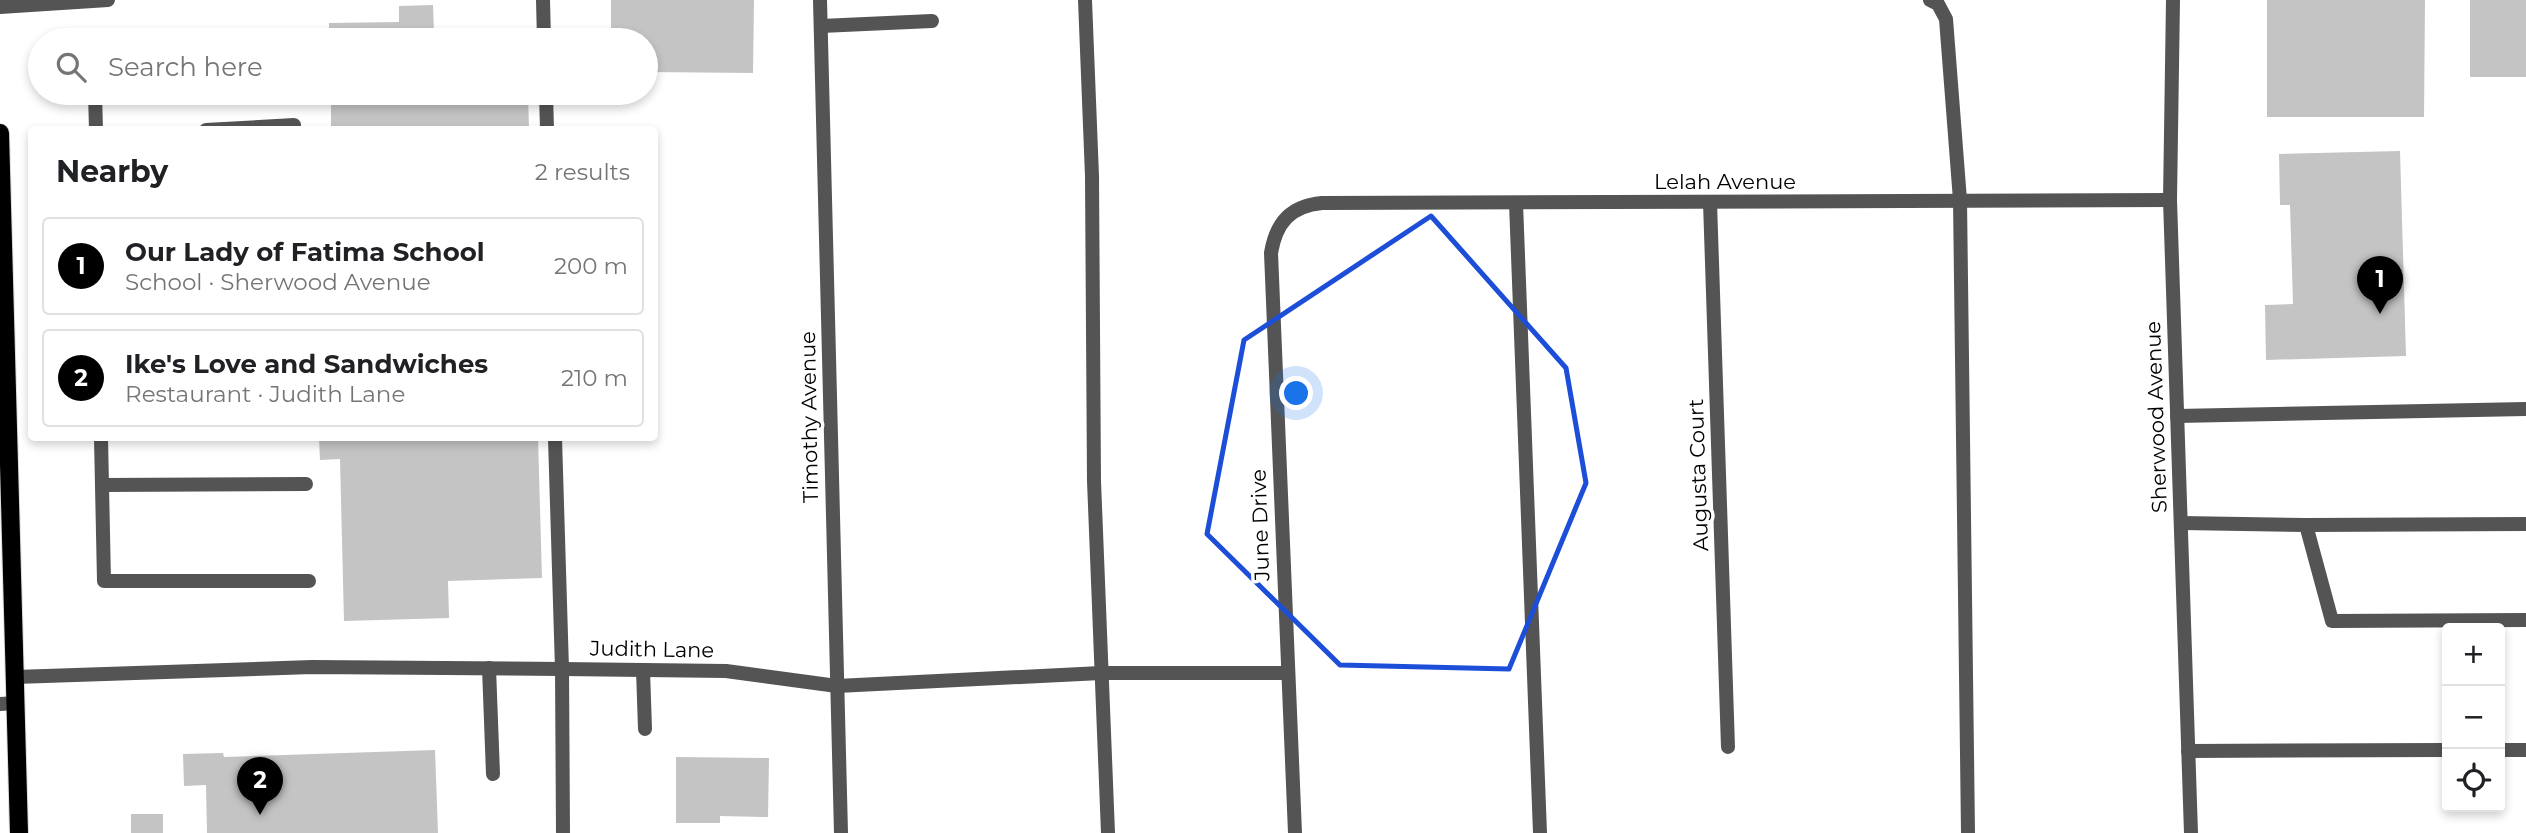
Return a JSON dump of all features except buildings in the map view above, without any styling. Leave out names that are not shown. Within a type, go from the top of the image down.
[{"type":"main road","points":[[0,133],[2,283],[15,677],[8,704],[19,833]]},
{"type":"street","points":[[0,7],[108,0]]},
{"type":"street","points":[[543,0],[544,28]]},
{"type":"street","name":"Timothy Avenue","points":[[820,0],[841,833]]},
{"type":"street","points":[[1085,0],[1091,176],[1094,481],[1108,833]]},
{"type":"street","points":[[1930,0],[1938,4],[1946,19],[1960,200],[1968,833]]},
{"type":"street","name":"Sherwood Avenue","points":[[2173,0],[2170,200],[2191,833]]},
{"type":"street","points":[[821,26],[932,21]]},
{"type":"street","points":[[95,105],[96,126]]},
{"type":"street","points":[[546,105],[547,126]]},
{"type":"street","points":[[276,126],[294,125]]},
{"type":"street","name":"Lelah Avenue","points":[[1285,218],[1306,205],[1322,203],[2170,200]]},
{"type":"street","name":"Augusta Court","points":[[1710,202],[1728,747]]},
{"type":"street","points":[[1516,203],[1540,833]]},
{"type":"street","name":"June Drive","points":[[1285,218],[1273,239],[1271,253],[1295,833]]},
{"type":"street","points":[[2177,416],[2526,410]]},
{"type":"street","points":[[101,441],[104,581],[309,581]]},
{"type":"street","points":[[555,441],[562,669],[563,833]]},
{"type":"street","points":[[102,485],[306,484]]},
{"type":"street","points":[[2181,523],[2526,524]]},
{"type":"street","points":[[2306,525],[2332,621],[2526,620]]},
{"type":"street","name":"Judith Lane","points":[[15,677],[312,667],[489,668],[726,671],[836,686],[1101,673],[1287,673]]},
{"type":"street","points":[[489,668],[493,774]]},
{"type":"street","points":[[643,670],[645,729]]},
{"type":"street","points":[[2188,751],[2442,750]]},
{"type":"street","points":[[2505,750],[2526,750]]},
{"type":"highlighted area","points":[[1431,216],[1566,368],[1586,483],[1509,669],[1340,665],[1207,534],[1244,340]]},
{"type":"place","name":"Our Lady of Fatima School","points":[[2380,314]]},
{"type":"place","name":"Ike's Love and Sandwiches","points":[[260,815]]}]
